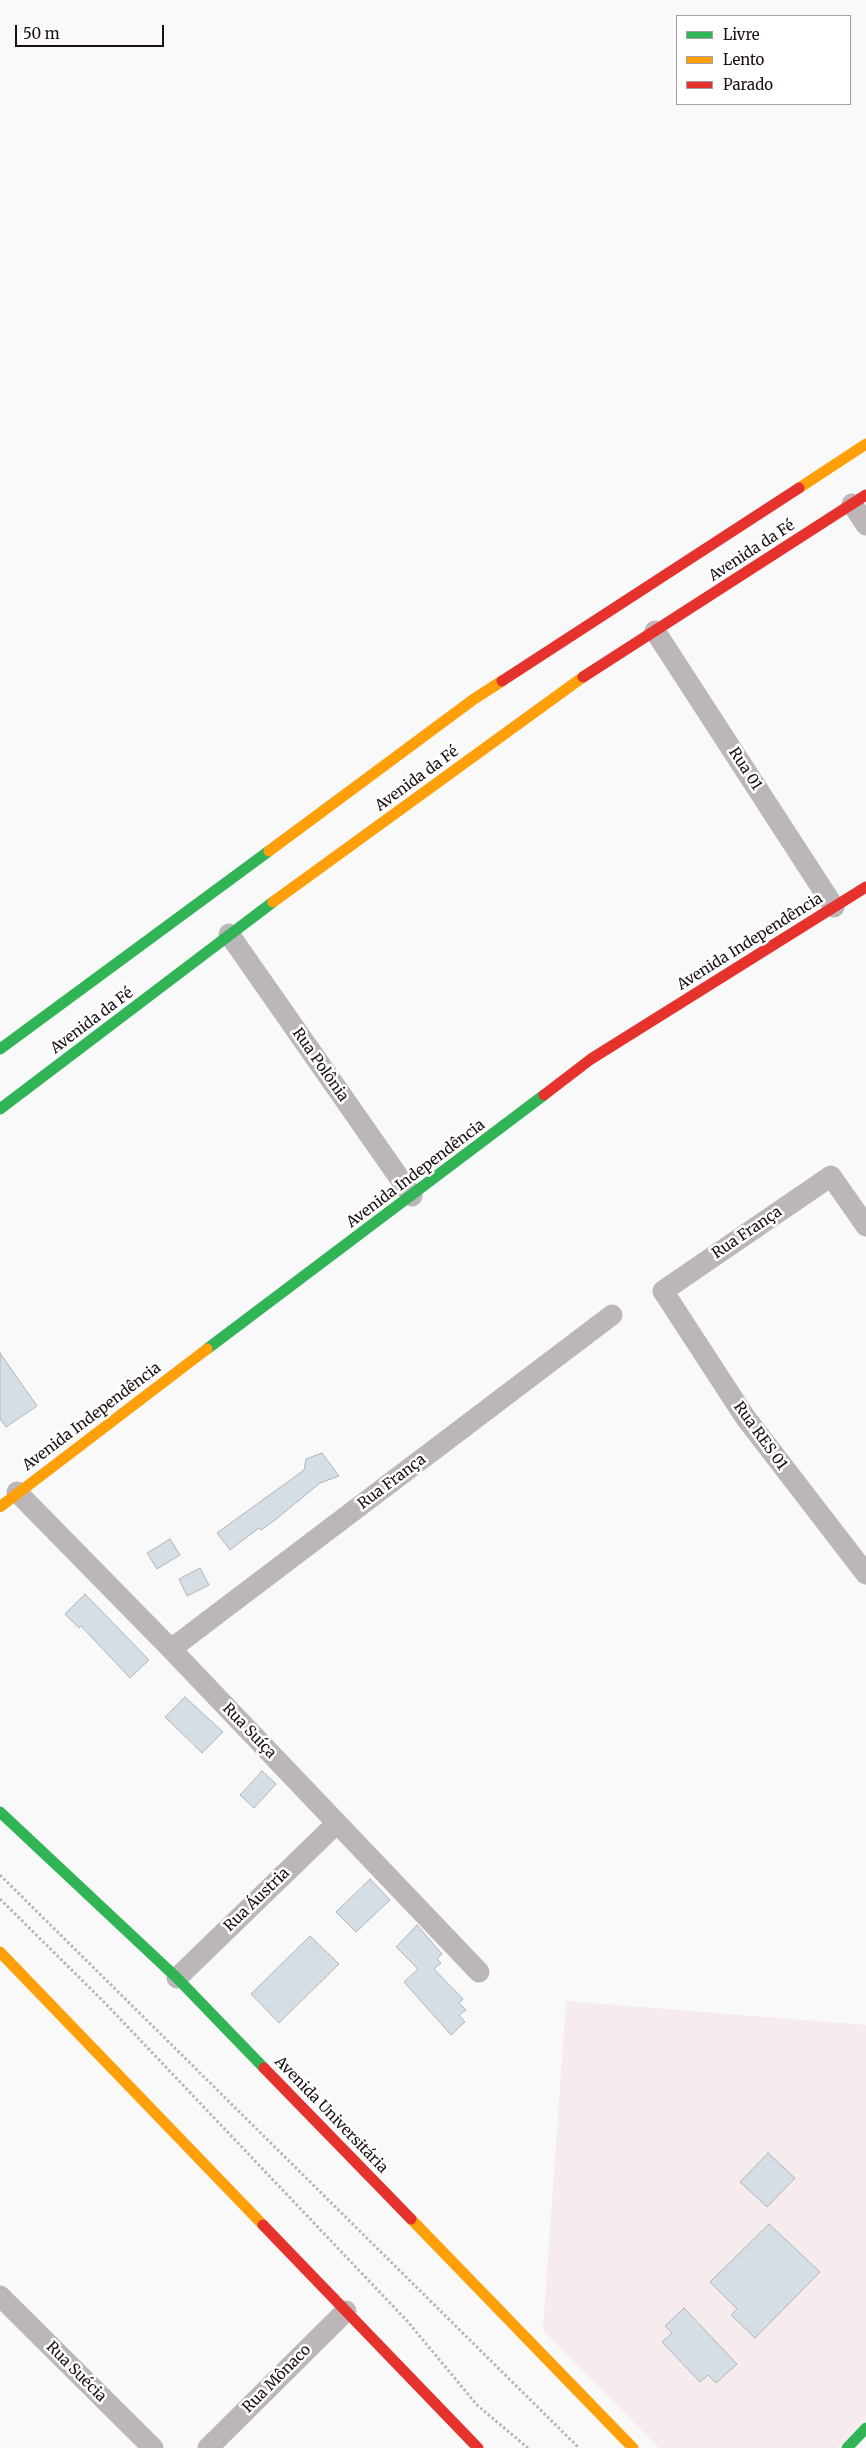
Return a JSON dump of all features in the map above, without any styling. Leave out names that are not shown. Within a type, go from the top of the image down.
[{"type":"main road","name":"Avenida da Fé","points":[[0,1049],[474,699],[866,444]]},
{"type":"main road","name":"Avenida da Fé","points":[[0,1109],[229,934],[566,688],[859,500]]},
{"type":"main road","name":"Avenida Independência","points":[[0,1507],[17,1492],[412,1196],[591,1059],[866,887]]},
{"type":"main road","name":"Avenida Universitária","points":[[0,1812],[177,1978],[633,2448]]},
{"type":"main road","points":[[0,1952],[478,2448]]},
{"type":"main road","points":[[847,2448],[866,2428]]},
{"type":"street","points":[[859,500],[866,525]]},
{"type":"street","name":"Rua 01","points":[[655,631],[834,907]]},
{"type":"street","name":"Rua Polônia","points":[[229,934],[412,1196]]},
{"type":"street","name":"Rua França","points":[[663,1291],[831,1176],[866,1226]]},
{"type":"street","name":"Rua RES 01","points":[[663,1291],[745,1417],[866,1574]]},
{"type":"street","name":"Rua França","points":[[171,1649],[612,1315]]},
{"type":"street","name":"Rua Suíça","points":[[17,1492],[171,1649],[479,1972]]},
{"type":"street","name":"Rua Áustria","points":[[177,1978],[337,1823]]},
{"type":"street","name":"Rua Suécia","points":[[0,2296],[153,2448]]},
{"type":"street","name":"Rua Mônaco","points":[[208,2448],[346,2311]]},
{"type":"path","points":[[0,1875],[579,2448]]},
{"type":"path","points":[[0,1899],[105,2002],[408,2322],[477,2405],[528,2448]]},
{"type":"shaded area","points":[[566,2001],[866,2025],[866,2420],[838,2448],[659,2448],[543,2330]]},
{"type":"building","points":[[0,1353],[37,1406],[6,1427],[0,1419]]},
{"type":"building","points":[[322,1453],[339,1476],[320,1483],[275,1520],[261,1530],[259,1528],[230,1550],[217,1533],[304,1470],[306,1459]]},
{"type":"building","points":[[170,1539],[180,1555],[157,1569],[147,1553]]},
{"type":"building","points":[[200,1568],[209,1585],[187,1596],[179,1579]]},
{"type":"building","points":[[85,1594],[149,1660],[130,1678],[81,1626],[79,1628],[65,1614]]},
{"type":"building","points":[[185,1697],[223,1732],[202,1753],[165,1717]]},
{"type":"building","points":[[262,1771],[276,1784],[254,1808],[240,1795]]},
{"type":"building","points":[[370,1879],[390,1900],[356,1932],[336,1912]]},
{"type":"building","points":[[417,1925],[442,1954],[437,1959],[441,1963],[434,1969],[463,1999],[459,2003],[466,2010],[459,2015],[465,2022],[451,2035],[404,1982],[418,1969],[396,1947]]},
{"type":"building","points":[[310,1936],[339,1964],[279,2023],[251,1994]]},
{"type":"building","points":[[768,2153],[795,2178],[767,2207],[740,2182]]},
{"type":"building","points":[[769,2224],[820,2272],[755,2338],[731,2315],[737,2309],[710,2282]]},
{"type":"building","points":[[684,2308],[737,2364],[716,2383],[708,2375],[700,2382],[662,2342],[672,2333],[665,2326]]},
{"type":"traffic: fast","points":[[0,1049],[269,851]]},
{"type":"traffic: fast","points":[[0,1109],[273,902]]},
{"type":"traffic: fast","points":[[207,1349],[544,1095]]},
{"type":"traffic: fast","points":[[0,1812],[177,1978],[264,2068]]},
{"type":"traffic: fast","points":[[847,2448],[866,2428]]},
{"type":"traffic: slow","points":[[799,488],[866,444]]},
{"type":"traffic: slow","points":[[273,902],[583,677]]},
{"type":"traffic: slow","points":[[269,851],[474,699],[502,681]]},
{"type":"traffic: slow","points":[[0,1507],[207,1349]]},
{"type":"traffic: slow","points":[[0,1952],[263,2225]]},
{"type":"traffic: slow","points":[[411,2219],[633,2448]]},
{"type":"traffic: jam","points":[[502,681],[799,488]]},
{"type":"traffic: jam","points":[[583,677],[866,495]]},
{"type":"traffic: jam","points":[[544,1095],[591,1059],[866,887]]},
{"type":"traffic: jam","points":[[264,2068],[411,2219]]},
{"type":"traffic: jam","points":[[263,2225],[478,2448]]}]
